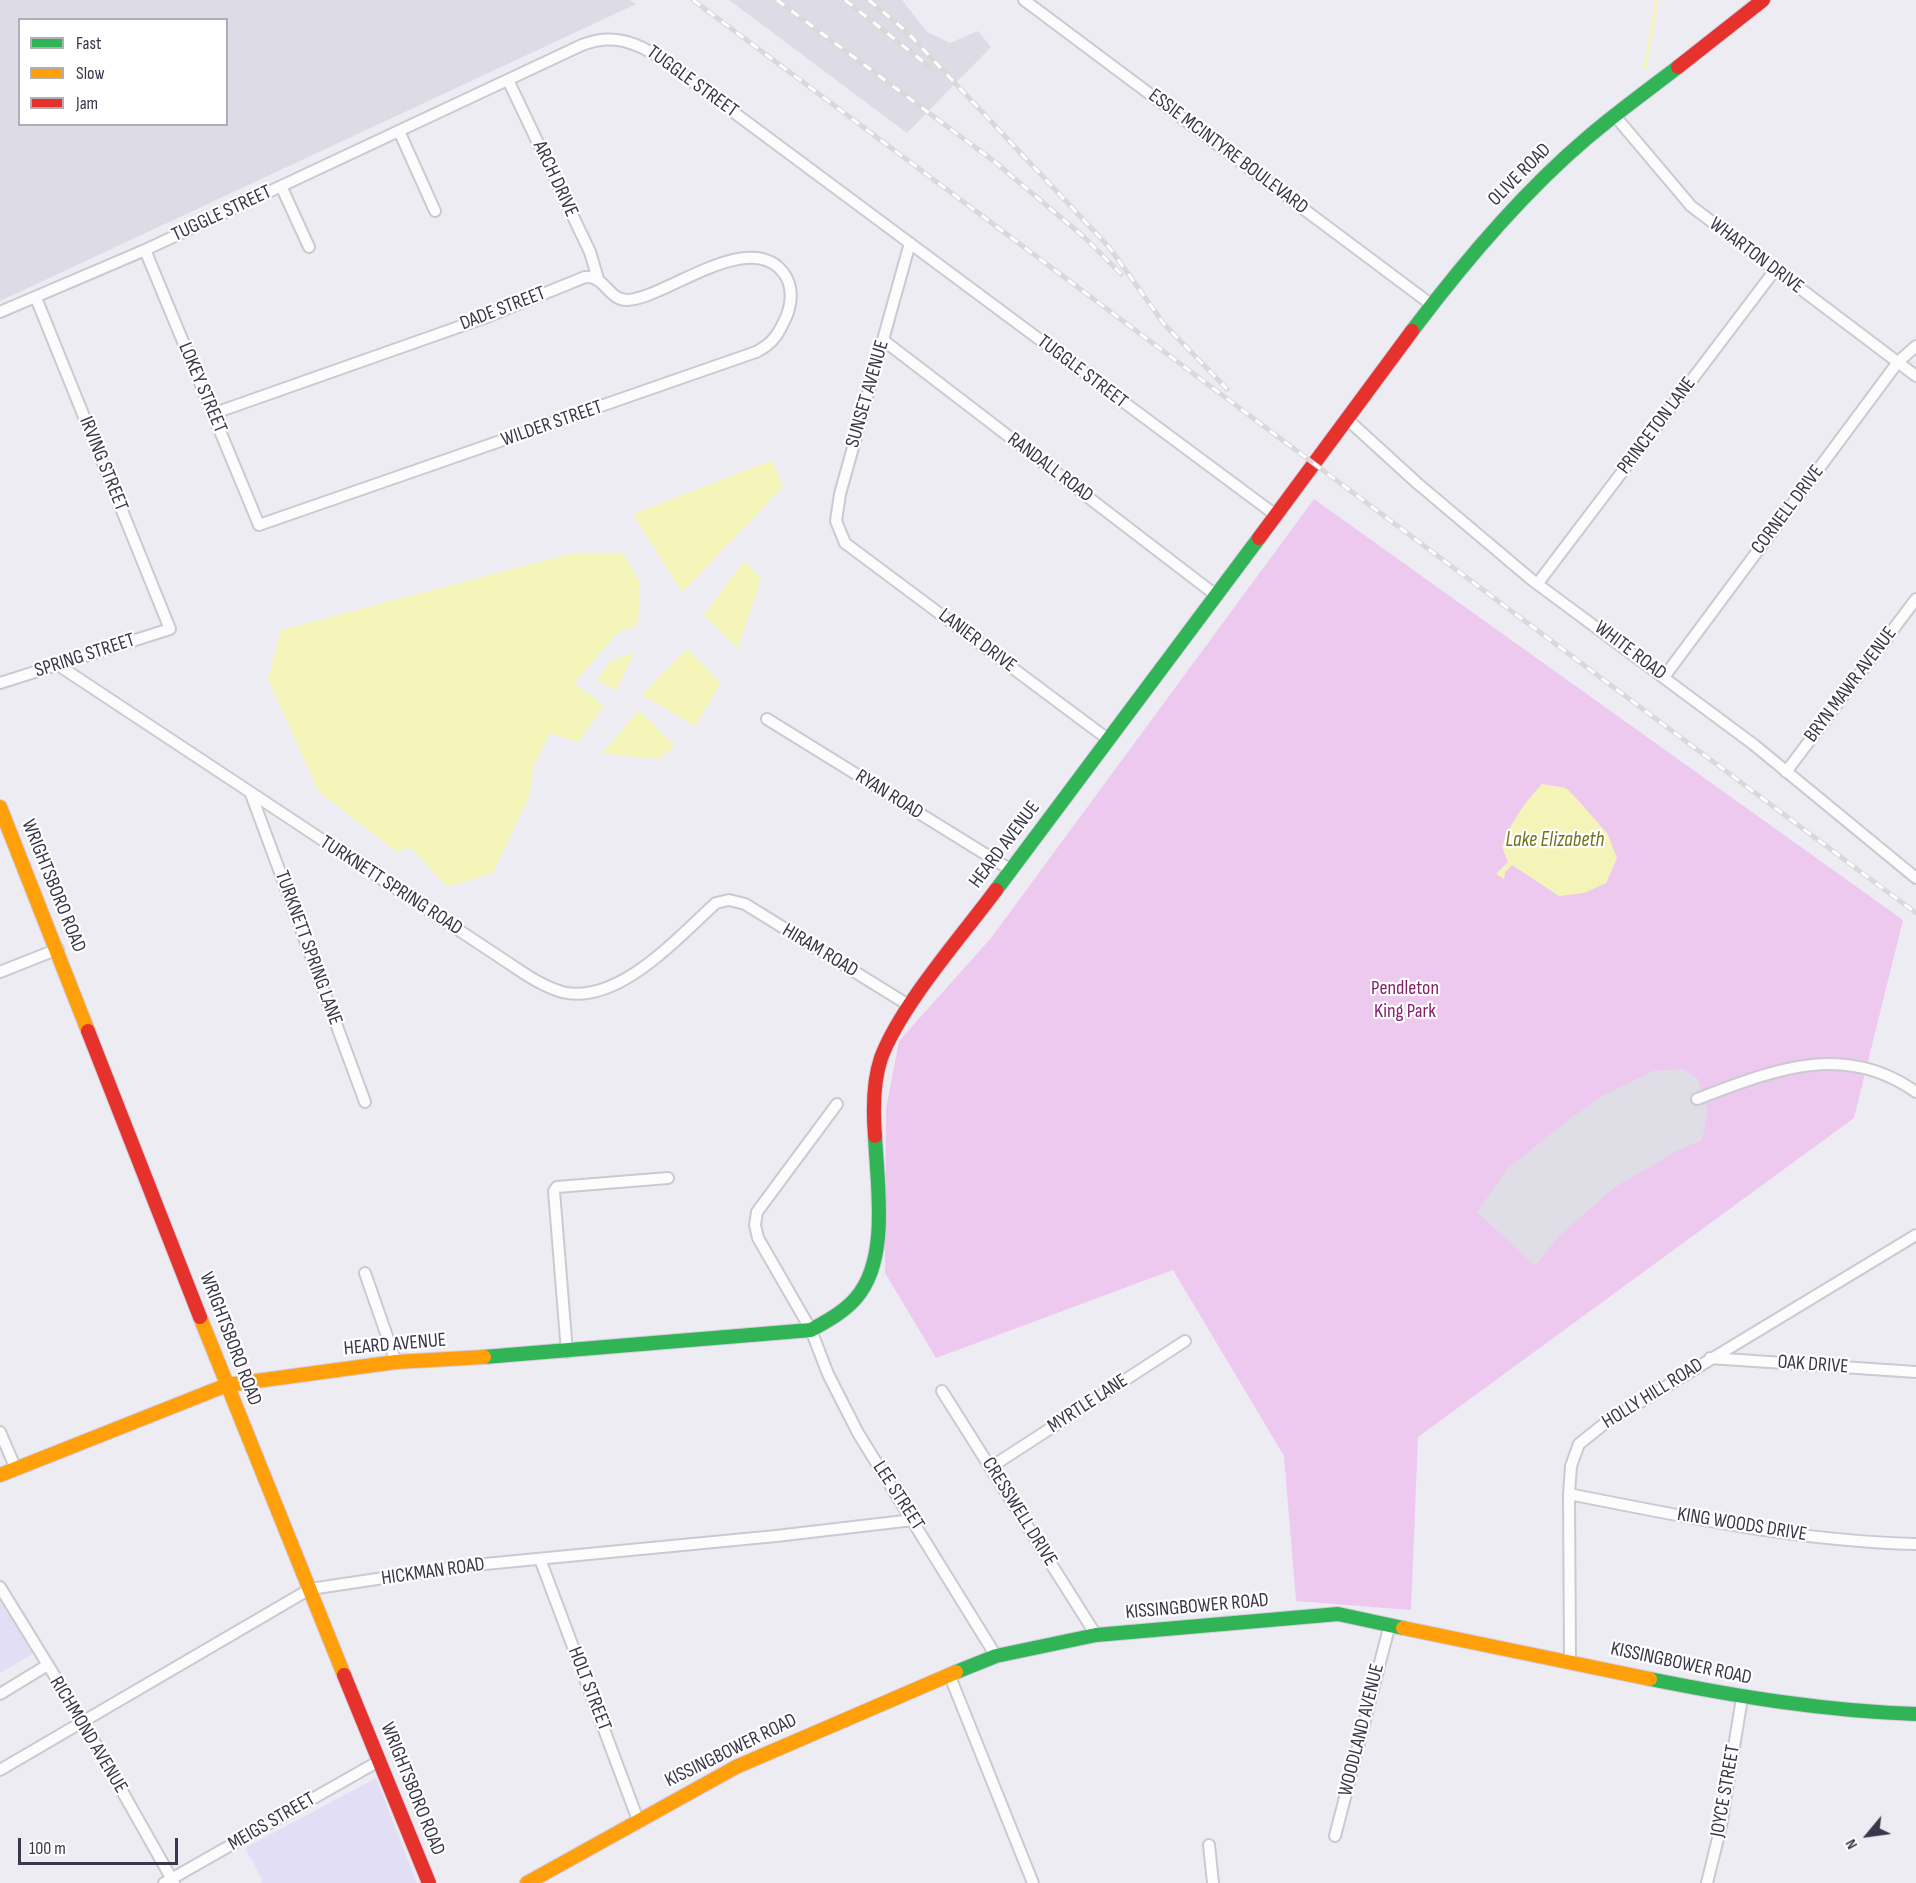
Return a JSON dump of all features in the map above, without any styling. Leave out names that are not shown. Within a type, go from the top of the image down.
[{"type":"street","name":"ESSIE MCINTYRE BOULEVARD","points":[[1024,0],[1432,305]]},
{"type":"street","name":"OLIVE ROAD","points":[[1348,420],[1432,305],[1512,209],[1570,153],[1762,0]]},
{"type":"street","name":"TUGGLE STREET","points":[[0,312],[145,250],[586,43],[618,38],[639,44],[1277,516]]},
{"type":"street","name":"ARCH DRIVE","points":[[508,80],[590,252],[598,279]]},
{"type":"street","name":"WHARTON DRIVE","points":[[1615,116],[1690,206],[1916,376]]},
{"type":"street","points":[[399,131],[435,211]]},
{"type":"street","points":[[281,186],[309,247]]},
{"type":"street","name":"SUNSET AVENUE","points":[[845,543],[836,521],[840,494],[910,243]]},
{"type":"street","name":"LOKEY STREET","points":[[145,250],[259,525]]},
{"type":"street","name":"WILDER STREET","points":[[259,525],[756,352],[776,339],[790,305],[790,284],[785,275],[765,260],[744,259],[707,268],[626,300],[614,296],[598,279]]},
{"type":"street","name":"PRINCETON LANE","points":[[1538,583],[1775,270]]},
{"type":"street","name":"DADE STREET","points":[[212,414],[484,318],[576,280],[592,276],[598,279]]},
{"type":"street","name":"IRVING STREET","points":[[36,298],[170,629]]},
{"type":"street","name":"RANDALL ROAD","points":[[883,340],[1217,596]]},
{"type":"street","name":"CORNELL DRIVE","points":[[1664,677],[1898,362],[1916,346]]},
{"type":"street","name":"HEARD AVENUE","points":[[0,1475],[227,1385],[396,1362],[567,1352],[811,1330],[858,1296],[877,1254],[874,1101],[879,1065],[910,1006],[1348,420]]},
{"type":"street","name":"WHITE ROAD","points":[[1348,420],[1418,483],[1538,583],[1786,772],[1916,878]]},
{"type":"street","name":"LANIER DRIVE","points":[[845,543],[1109,740]]},
{"type":"street","name":"BRYN MAWR AVENUE","points":[[1786,772],[1916,598]]},
{"type":"street","name":"SPRING STREET","points":[[0,683],[170,629]]},
{"type":"street","name":"TURKNETT SPRING ROAD","points":[[58,665],[529,976],[562,992],[594,993],[627,979],[716,903],[729,900]]},
{"type":"street","name":"RYAN ROAD","points":[[767,719],[1011,870]]},
{"type":"street","name":"TURKNETT SPRING LANE","points":[[251,794],[365,1102]]},
{"type":"street","name":"WRIGHTSBORO ROAD","points":[[0,807],[58,949],[227,1385],[429,1883]]},
{"type":"street","name":"HIRAM ROAD","points":[[729,900],[744,904],[910,1006]]},
{"type":"street","points":[[0,972],[58,949]]},
{"type":"street","points":[[1697,1099],[1781,1068],[1816,1063],[1854,1066],[1890,1078],[1916,1092]]},
{"type":"street","points":[[811,1330],[758,1238],[755,1225],[757,1212],[837,1104]]},
{"type":"street","points":[[567,1352],[554,1191],[557,1187],[669,1178]]},
{"type":"street","name":"HOLLY HILL ROAD","points":[[1570,1661],[1569,1494],[1571,1466],[1579,1444],[1604,1424],[1916,1234]]},
{"type":"street","points":[[365,1274],[396,1362]]},
{"type":"street","name":"LEE STREET","points":[[811,1330],[828,1374],[858,1433],[914,1520],[996,1656]]},
{"type":"street","name":"MYRTLE LANE","points":[[991,1467],[1185,1341]]},
{"type":"street","name":"OAK DRIVE","points":[[1710,1358],[1916,1372]]},
{"type":"street","name":"CRESSWELL DRIVE","points":[[942,1390],[1096,1635]]},
{"type":"street","points":[[0,1432],[16,1469]]},
{"type":"street","name":"KING WOODS DRIVE","points":[[1569,1494],[1763,1532],[1862,1543],[1916,1545]]},
{"type":"street","name":"HICKMAN ROAD","points":[[0,1770],[310,1589],[464,1566],[914,1520]]},
{"type":"street","name":"HOLT STREET","points":[[540,1559],[638,1820]]},
{"type":"street","name":"RICHMOND AVENUE","points":[[0,1587],[46,1666],[83,1722],[170,1882]]},
{"type":"street","name":"KISSINGBOWER ROAD","points":[[527,1883],[736,1767],[949,1674],[996,1656],[1096,1635],[1338,1614],[1742,1698],[1853,1712],[1916,1714]]},
{"type":"street","name":"WOODLAND AVENUE","points":[[1335,1836],[1390,1624]]},
{"type":"street","points":[[0,1694],[46,1666]]},
{"type":"street","points":[[949,1674],[1033,1883]]},
{"type":"street","name":"JOYCE STREET","points":[[1707,1883],[1721,1826],[1742,1698]]},
{"type":"street","name":"MEIGS STREET","points":[[170,1882],[379,1761]]},
{"type":"street","points":[[1209,1845],[1213,1883]]},
{"type":"shaded area","points":[[0,0],[630,0],[636,4],[0,301]]},
{"type":"shaded area","points":[[729,0],[902,0],[927,32],[950,43],[978,31],[991,47],[907,133]]},
{"type":"shaded area","points":[[1683,1069],[1698,1079],[1708,1112],[1702,1140],[1680,1149],[1615,1187],[1559,1236],[1535,1266],[1477,1212],[1508,1168],[1572,1117],[1604,1095],[1653,1071]]},
{"type":"shaded area","points":[[0,1599],[33,1654],[0,1673]]},
{"type":"shaded area","points":[[376,1778],[417,1883],[261,1883],[263,1881],[245,1848]]},
{"type":"green space","name":"Pendleton King Park","points":[[1314,499],[1903,920],[1854,1118],[1418,1437],[1411,1610],[1296,1601],[1284,1456],[1173,1270],[936,1358],[885,1273],[886,1109],[899,1041],[991,938]]},
{"type":"water","points":[[772,460],[783,487],[682,592],[633,514]]},
{"type":"water","points":[[573,553],[623,554],[640,583],[638,625],[616,634],[574,683],[604,706],[578,742],[550,733],[533,767],[530,794],[493,873],[447,887],[411,848],[396,851],[319,792],[268,679],[281,630]]},
{"type":"water","points":[[744,561],[761,579],[738,648],[704,615]]},
{"type":"water","points":[[687,649],[721,683],[695,726],[642,695]]},
{"type":"water","points":[[634,653],[616,690],[597,680],[610,661]]},
{"type":"water","points":[[639,710],[675,746],[658,759],[602,753]]},
{"type":"water","name":"Lake Elizabeth","points":[[1542,784],[1566,788],[1607,833],[1617,858],[1606,883],[1584,893],[1559,896],[1512,865],[1505,872],[1504,879],[1496,874],[1508,862],[1502,847],[1513,822]]},
{"type":"waterway","points":[[1645,68],[1657,0]]},
{"type":"railway","points":[[693,0],[1916,913]]},
{"type":"railway","points":[[777,0],[995,162],[1084,237],[1121,274]]},
{"type":"railway","points":[[845,0],[930,67]]},
{"type":"railway","points":[[869,0],[907,32],[1109,247],[1164,324],[1227,389]]},
{"type":"traffic: fast","points":[[1412,331],[1473,254],[1539,182],[1598,129],[1678,67]]},
{"type":"traffic: fast","points":[[996,890],[1259,538]]},
{"type":"traffic: fast","points":[[484,1357],[811,1330],[817,1327],[841,1312],[856,1298],[867,1282],[874,1263],[879,1220],[875,1136]]},
{"type":"traffic: fast","points":[[956,1672],[996,1656],[1096,1635],[1338,1614],[1403,1628]]},
{"type":"traffic: fast","points":[[1650,1679],[1783,1702],[1849,1710],[1916,1714]]},
{"type":"traffic: slow","points":[[0,807],[88,1031]]},
{"type":"traffic: slow","points":[[200,1317],[344,1675]]},
{"type":"traffic: slow","points":[[0,1475],[227,1385],[396,1362],[484,1357]]},
{"type":"traffic: slow","points":[[1403,1628],[1650,1679]]},
{"type":"traffic: slow","points":[[527,1883],[736,1767],[956,1672]]},
{"type":"traffic: jam","points":[[1678,67],[1763,0]]},
{"type":"traffic: jam","points":[[1259,538],[1412,331]]},
{"type":"traffic: jam","points":[[875,1136],[876,1077],[890,1037],[917,994],[996,890]]},
{"type":"traffic: jam","points":[[88,1031],[200,1317]]},
{"type":"traffic: jam","points":[[344,1675],[429,1883]]}]
